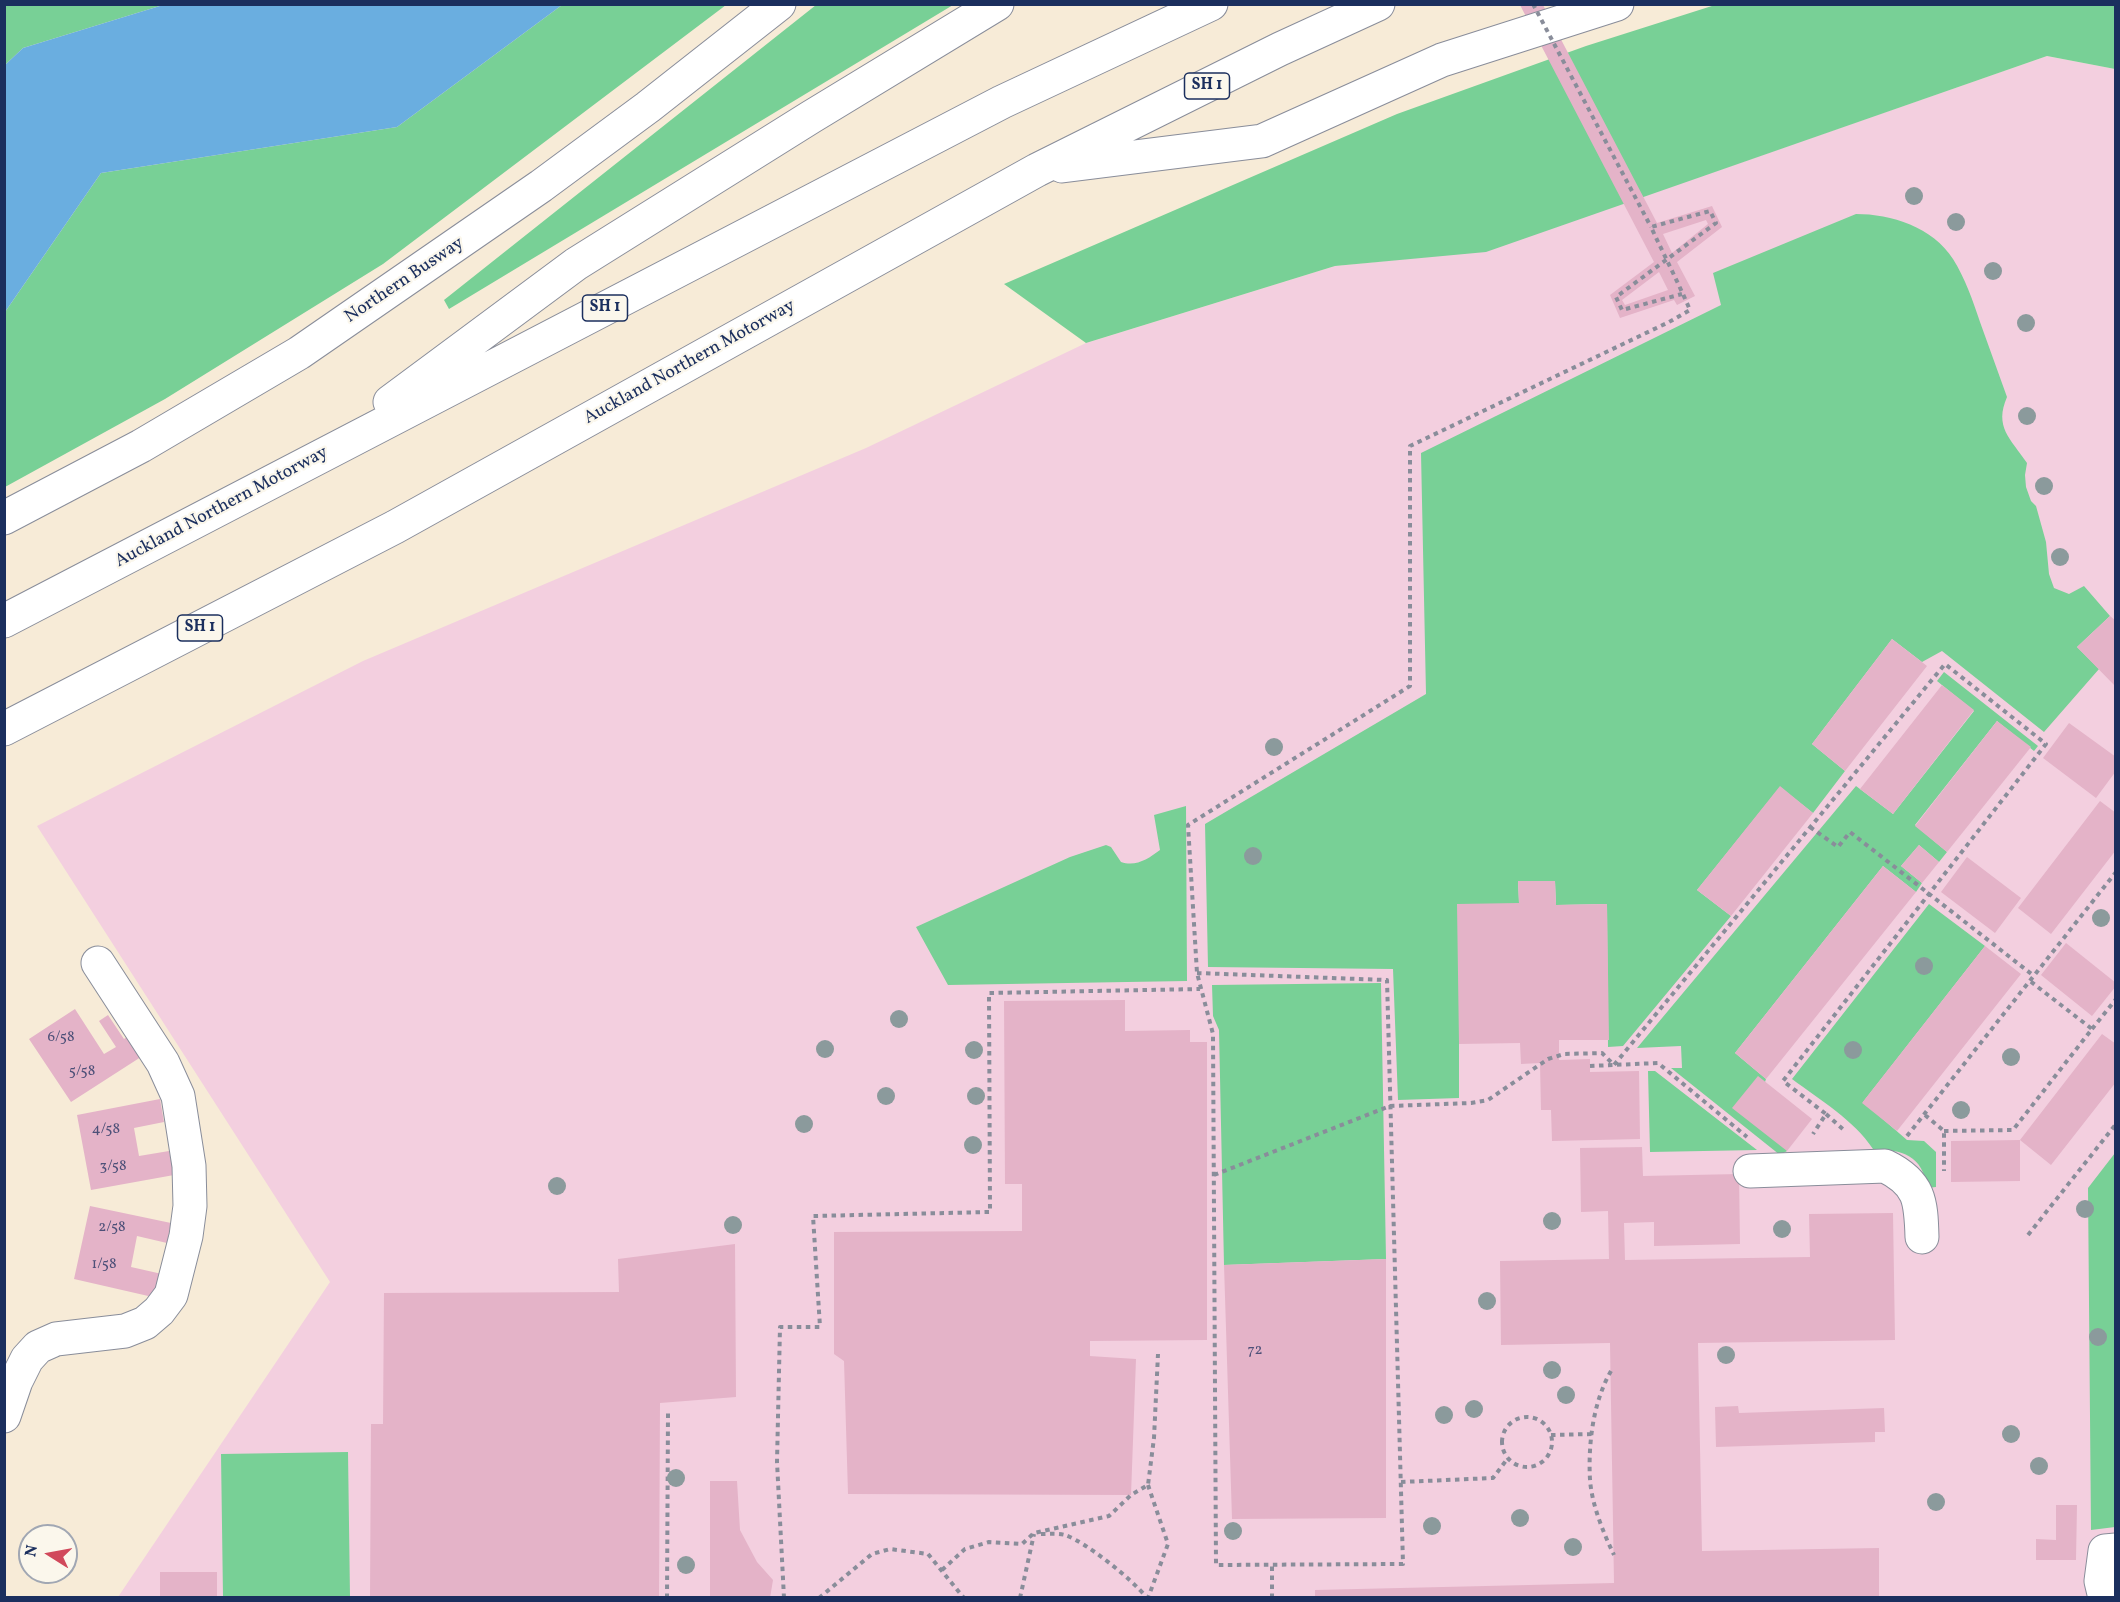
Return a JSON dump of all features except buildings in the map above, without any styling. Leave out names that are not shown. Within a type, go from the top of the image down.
[{"type":"main road","name":"Northern Busway","points":[[4,518],[150,440],[299,353],[541,186],[648,107],[779,4]]},
{"type":"main road","points":[[309,463],[576,264],[997,4]]},
{"type":"main road","name":"Auckland Northern Motorway","points":[[4,621],[1002,102],[1211,4]]},
{"type":"main road","name":"Auckland Northern Motorway","points":[[4,729],[395,527],[1036,170],[1280,49],[1378,4]]},
{"type":"main road","points":[[1036,170],[1262,141],[1442,60],[1617,4]]},
{"type":"main road","points":[[4,1416],[23,1366],[38,1347],[56,1339],[125,1331],[145,1323],[159,1311],[171,1295],[186,1236],[190,1206],[189,1167],[178,1096],[163,1063],[98,963]]},
{"type":"main road","points":[[1750,1171],[1885,1166],[1901,1174],[1912,1184],[1921,1205],[1922,1237]]},
{"type":"main road","points":[[2105,1598],[2100,1581],[2104,1551],[2115,1550]]},
{"type":"path","points":[[1197,973],[1387,980],[1403,1564],[1216,1565],[1212,1034],[1197,973],[1188,825],[1410,686],[1410,446],[1690,310],[1651,227],[1533,4]]},
{"type":"path","points":[[1651,227],[1710,211],[1716,223],[1616,297],[1622,310],[1682,294]]},
{"type":"path","points":[[1590,1066],[1658,1064],[1788,1171],[1826,1114],[1783,1081],[2046,744],[1945,664],[1614,1065]]},
{"type":"path","points":[[1810,827],[1838,848],[1850,832],[2034,976]]},
{"type":"path","points":[[1907,1136],[2115,872]]},
{"type":"path","points":[[2030,981],[2092,1029]]},
{"type":"path","points":[[784,1598],[777,1462],[780,1327],[820,1327],[813,1216],[990,1212],[989,993],[1200,989]]},
{"type":"path","points":[[1944,1131],[2013,1130],[2115,999]]},
{"type":"path","points":[[1214,1175],[1390,1106],[1471,1103],[1488,1100],[1548,1059],[1564,1054],[1602,1053],[1614,1065]]},
{"type":"path","points":[[2028,1235],[2115,1124]]},
{"type":"path","points":[[1034,1533],[1064,1535],[1078,1542],[1134,1582],[1148,1598],[1168,1544],[1148,1485],[1154,1438],[1158,1354]]},
{"type":"path","points":[[1611,1371],[1602,1387],[1593,1434],[1590,1481],[1602,1530],[1614,1555]]},
{"type":"path","points":[[667,1598],[668,1413]]},
{"type":"path","points":[[1520,1418],[1535,1418],[1547,1428],[1551,1435],[1550,1451],[1539,1464],[1531,1467],[1514,1463],[1508,1458],[1502,1442],[1507,1427],[1520,1418]]},
{"type":"path","points":[[1551,1435],[1593,1434]]},
{"type":"path","points":[[1401,1482],[1493,1478],[1508,1458]]},
{"type":"path","points":[[942,1570],[965,1549],[989,1542],[1022,1544],[1034,1533],[1109,1516],[1131,1495],[1148,1485]]},
{"type":"path","points":[[1020,1598],[1034,1533]]},
{"type":"path","points":[[819,1598],[872,1554],[890,1549],[928,1554],[964,1598]]},
{"type":"path","points":[[1272,1564],[1272,1598]]},
{"type":"shaded area","points":[[2047,56],[2115,69],[2115,1597],[118,1597],[330,1282],[37,826],[363,661],[866,448],[1086,343],[1335,266],[1486,251]]},
{"type":"green space","points":[[5,5],[163,5],[23,48],[5,65]]},
{"type":"green space","points":[[562,5],[726,5],[383,264],[165,399],[5,487],[5,312],[101,173],[397,127]]},
{"type":"green space","points":[[816,5],[953,5],[449,309],[444,300]]},
{"type":"green space","points":[[1715,5],[2115,5],[2115,69],[2047,56],[1486,252],[1335,266],[1086,343],[1004,284],[1397,114],[1586,46]]},
{"type":"green space","points":[[1856,214],[1883,217],[1910,224],[1934,238],[1945,248],[1957,266],[1972,298],[2007,397],[2003,407],[2003,424],[2010,439],[2027,463],[2026,487],[2031,501],[2036,506],[2046,542],[2049,574],[2054,588],[2069,594],[2084,586],[2110,616],[2077,647],[2099,669],[2044,732],[1942,651],[1922,662],[1892,639],[1812,744],[1845,771],[1813,813],[1780,787],[1697,890],[1731,916],[1623,1046],[1608,1047],[1607,904],[1556,905],[1555,881],[1518,881],[1519,903],[1459,1044],[1459,1098],[1398,1100],[1393,969],[1208,967],[1205,824],[1426,694],[1421,453],[1721,305],[1713,273]]},
{"type":"green space","points":[[1944,672],[2038,746],[2034,751],[1997,721],[1915,825],[1947,852],[1939,862],[1919,845],[1901,866],[1922,883],[1916,892],[1883,866],[1735,1053],[1766,1079],[1765,1082],[1787,1151],[1780,1155],[1671,1068],[1682,1068],[1681,1046],[1637,1048],[1856,786],[1893,814],[1974,711],[1937,681]]},
{"type":"green space","points":[[1186,806],[1187,981],[948,985],[916,927],[1070,857],[1106,845],[1111,847],[1121,862],[1132,864],[1142,861],[1160,850],[1154,815]]},
{"type":"green space","points":[[1929,904],[1985,946],[1863,1102],[1907,1140],[1924,1141],[1936,1152],[1936,1187],[1927,1188],[1925,1177],[1916,1161],[1902,1153],[1873,1149],[1846,1120],[1792,1079]]},
{"type":"green space","points":[[1381,983],[1386,1259],[1224,1265],[1219,1030],[1213,1016],[1212,985]]},
{"type":"green space","points":[[1648,1071],[1655,1071],[1757,1150],[1650,1152]]},
{"type":"green space","points":[[2115,1153],[2115,1527],[2091,1530],[2088,1188]]},
{"type":"green space","points":[[348,1452],[350,1597],[223,1597],[221,1454]]},
{"type":"water","points":[[163,5],[562,5],[397,127],[101,173],[5,312],[5,65],[23,48]]}]
